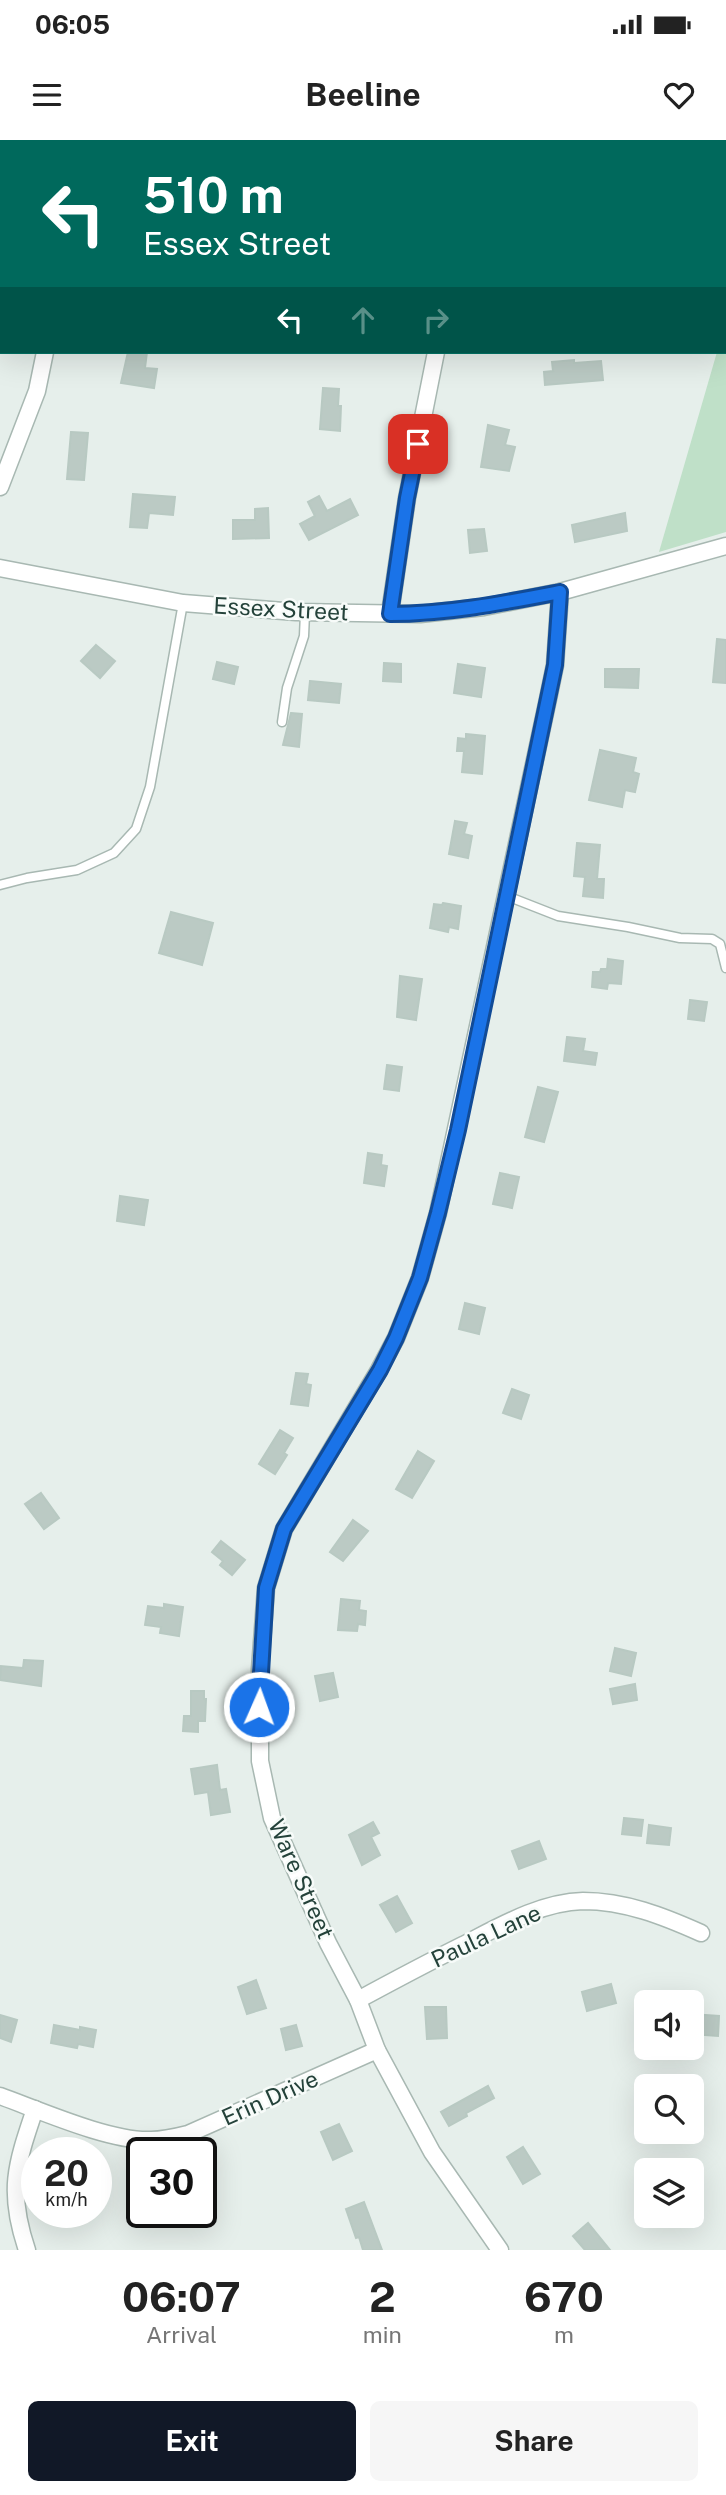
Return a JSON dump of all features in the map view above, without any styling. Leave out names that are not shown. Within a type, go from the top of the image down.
[{"type":"street","points":[[0,487],[37,391],[45,354]]},
{"type":"street","points":[[390,614],[407,498],[436,354]]},
{"type":"street","name":"Essex Street","points":[[0,568],[183,603],[305,612],[420,614],[484,607],[560,592],[726,546]]},
{"type":"street","name":"Ware Street","points":[[500,2250],[432,2151],[377,2050],[358,2000],[328,1943],[272,1818],[260,1760],[260,1669],[266,1588],[284,1529],[380,1370],[420,1278],[458,1130],[555,665],[560,592]]},
{"type":"street","name":"Paula Lane","points":[[358,2000],[484,1934],[559,1903],[603,1902],[635,1908],[662,1915],[701,1933]]},
{"type":"street","name":"Erin Drive","points":[[0,2096],[128,2138],[149,2141],[188,2134],[377,2050]]},
{"type":"street","points":[[27,2250],[17,2217],[15,2186],[19,2158],[36,2109]]},
{"type":"lane","points":[[0,886],[27,878],[77,870],[114,853],[136,829],[150,787],[183,603]]},
{"type":"lane","points":[[282,722],[287,688],[304,636],[305,612]]},
{"type":"lane","points":[[507,896],[558,916],[680,938],[712,939],[720,944],[726,968]]},
{"type":"green space","points":[[716,354],[726,354],[726,532],[659,552]]},
{"type":"building","points":[[128,354],[147,354],[145,368],[157,369],[154,388],[121,383]]},
{"type":"building","points":[[574,360],[574,363],[601,361],[603,380],[545,385],[544,372],[553,371],[552,362]]},
{"type":"building","points":[[323,388],[339,389],[340,431],[320,429]]},
{"type":"building","points":[[488,425],[509,430],[505,445],[515,447],[509,471],[481,467]]},
{"type":"building","points":[[71,432],[88,433],[84,480],[67,479]]},
{"type":"building","points":[[133,494],[175,497],[173,515],[149,513],[147,528],[130,527]]},
{"type":"building","points":[[319,496],[327,511],[350,499],[358,515],[309,540],[300,524],[315,516],[308,502]]},
{"type":"building","points":[[268,508],[269,538],[233,539],[233,520],[255,520],[255,509]]},
{"type":"building","points":[[625,513],[627,531],[575,542],[572,525]]},
{"type":"building","points":[[484,529],[487,551],[470,553],[468,530]]},
{"type":"building","points":[[717,639],[726,640],[726,683],[713,682]]},
{"type":"building","points":[[96,645],[115,661],[100,678],[81,661]]},
{"type":"building","points":[[217,662],[238,667],[234,684],[213,679]]},
{"type":"building","points":[[384,663],[401,664],[401,682],[383,681]]},
{"type":"building","points":[[458,664],[485,668],[481,697],[454,693]]},
{"type":"building","points":[[605,669],[639,669],[638,688],[605,687]]},
{"type":"building","points":[[310,681],[341,684],[339,703],[308,700]]},
{"type":"building","points":[[291,713],[302,714],[299,747],[283,745]]},
{"type":"building","points":[[466,734],[485,736],[482,774],[462,772],[464,751],[457,751],[458,738],[466,739]]},
{"type":"building","points":[[600,750],[636,758],[633,772],[639,774],[635,792],[625,790],[622,807],[589,800]]},
{"type":"building","points":[[455,821],[467,823],[464,834],[472,836],[468,858],[449,854]]},
{"type":"building","points":[[577,843],[600,845],[597,879],[604,879],[603,898],[583,896],[585,877],[574,876]]},
{"type":"building","points":[[434,904],[461,906],[458,929],[449,927],[448,932],[430,928]]},
{"type":"building","points":[[171,912],[213,923],[202,965],[159,953]]},
{"type":"building","points":[[608,959],[623,961],[621,984],[608,983],[607,989],[592,987],[593,972],[607,969]]},
{"type":"building","points":[[400,976],[422,979],[416,1020],[397,1017]]},
{"type":"building","points":[[690,1000],[707,1002],[704,1021],[688,1019]]},
{"type":"building","points":[[567,1037],[585,1039],[583,1051],[597,1053],[595,1065],[564,1061]]},
{"type":"building","points":[[387,1065],[402,1067],[399,1091],[384,1089]]},
{"type":"building","points":[[538,1087],[558,1092],[544,1142],[525,1137]]},
{"type":"building","points":[[368,1153],[382,1155],[381,1165],[387,1166],[384,1186],[364,1183]]},
{"type":"building","points":[[500,1173],[519,1177],[512,1208],[493,1204]]},
{"type":"building","points":[[120,1196],[148,1200],[144,1225],[117,1221]]},
{"type":"building","points":[[465,1303],[485,1308],[479,1334],[459,1329]]},
{"type":"building","points":[[296,1373],[308,1374],[306,1384],[311,1385],[308,1406],[291,1404]]},
{"type":"building","points":[[512,1389],[529,1395],[521,1419],[503,1413]]},
{"type":"building","points":[[280,1430],[293,1438],[284,1453],[287,1455],[275,1474],[259,1464]]},
{"type":"building","points":[[418,1451],[434,1461],[412,1498],[396,1489]]},
{"type":"building","points":[[41,1493],[59,1518],[44,1529],[25,1504]]},
{"type":"building","points":[[353,1520],[368,1531],[343,1561],[330,1552]]},
{"type":"building","points":[[221,1541],[245,1560],[232,1575],[220,1565],[223,1561],[212,1552]]},
{"type":"building","points":[[341,1599],[360,1601],[359,1610],[366,1611],[365,1625],[358,1624],[357,1631],[338,1630]]},
{"type":"building","points":[[164,1604],[183,1607],[179,1636],[160,1633],[161,1627],[145,1625],[148,1606],[164,1608]]},
{"type":"building","points":[[615,1648],[636,1653],[631,1676],[610,1671]]},
{"type":"building","points":[[24,1660],[43,1661],[41,1686],[0,1680],[1,1666],[23,1668]]},
{"type":"building","points":[[333,1673],[338,1697],[320,1701],[315,1676]]},
{"type":"building","points":[[635,1684],[637,1700],[613,1704],[610,1689]]},
{"type":"building","points":[[191,1691],[204,1691],[206,1699],[205,1721],[198,1721],[198,1732],[183,1731],[184,1716],[191,1716]]},
{"type":"building","points":[[217,1765],[220,1790],[226,1789],[230,1812],[211,1815],[208,1792],[195,1794],[191,1769]]},
{"type":"building","points":[[624,1818],[643,1820],[641,1836],[622,1834]]},
{"type":"building","points":[[373,1822],[379,1833],[371,1837],[380,1855],[362,1865],[349,1835]]},
{"type":"building","points":[[649,1825],[671,1828],[669,1845],[647,1843]]},
{"type":"building","points":[[539,1841],[546,1859],[519,1869],[512,1851]]},
{"type":"building","points":[[397,1896],[412,1923],[396,1932],[380,1905]]},
{"type":"building","points":[[256,1980],[266,2008],[247,2014],[238,1987]]},
{"type":"building","points":[[611,1984],[616,2003],[587,2011],[582,1992]]},
{"type":"building","points":[[425,2007],[446,2007],[447,2038],[427,2039]]},
{"type":"building","points":[[0,2015],[17,2020],[11,2042],[0,2038]]},
{"type":"building","points":[[704,2015],[719,2016],[718,2036],[704,2035]]},
{"type":"building","points":[[54,2025],[96,2030],[93,2047],[78,2044],[77,2048],[51,2043]]},
{"type":"building","points":[[296,2025],[302,2046],[286,2050],[281,2029]]},
{"type":"building","points":[[488,2086],[494,2098],[449,2126],[441,2112]]},
{"type":"building","points":[[339,2124],[352,2151],[333,2160],[321,2132]]},
{"type":"building","points":[[523,2147],[540,2174],[523,2184],[507,2157]]},
{"type":"building","points":[[364,2202],[382,2250],[363,2250],[359,2237],[356,2238],[346,2209]]},
{"type":"building","points":[[588,2223],[610,2250],[585,2250],[573,2236]]},
{"type":"route","points":[[259,1707],[266,1588],[284,1529],[380,1370],[420,1278],[458,1130],[555,665],[560,592],[484,607],[420,614],[390,614],[418,444]]}]
